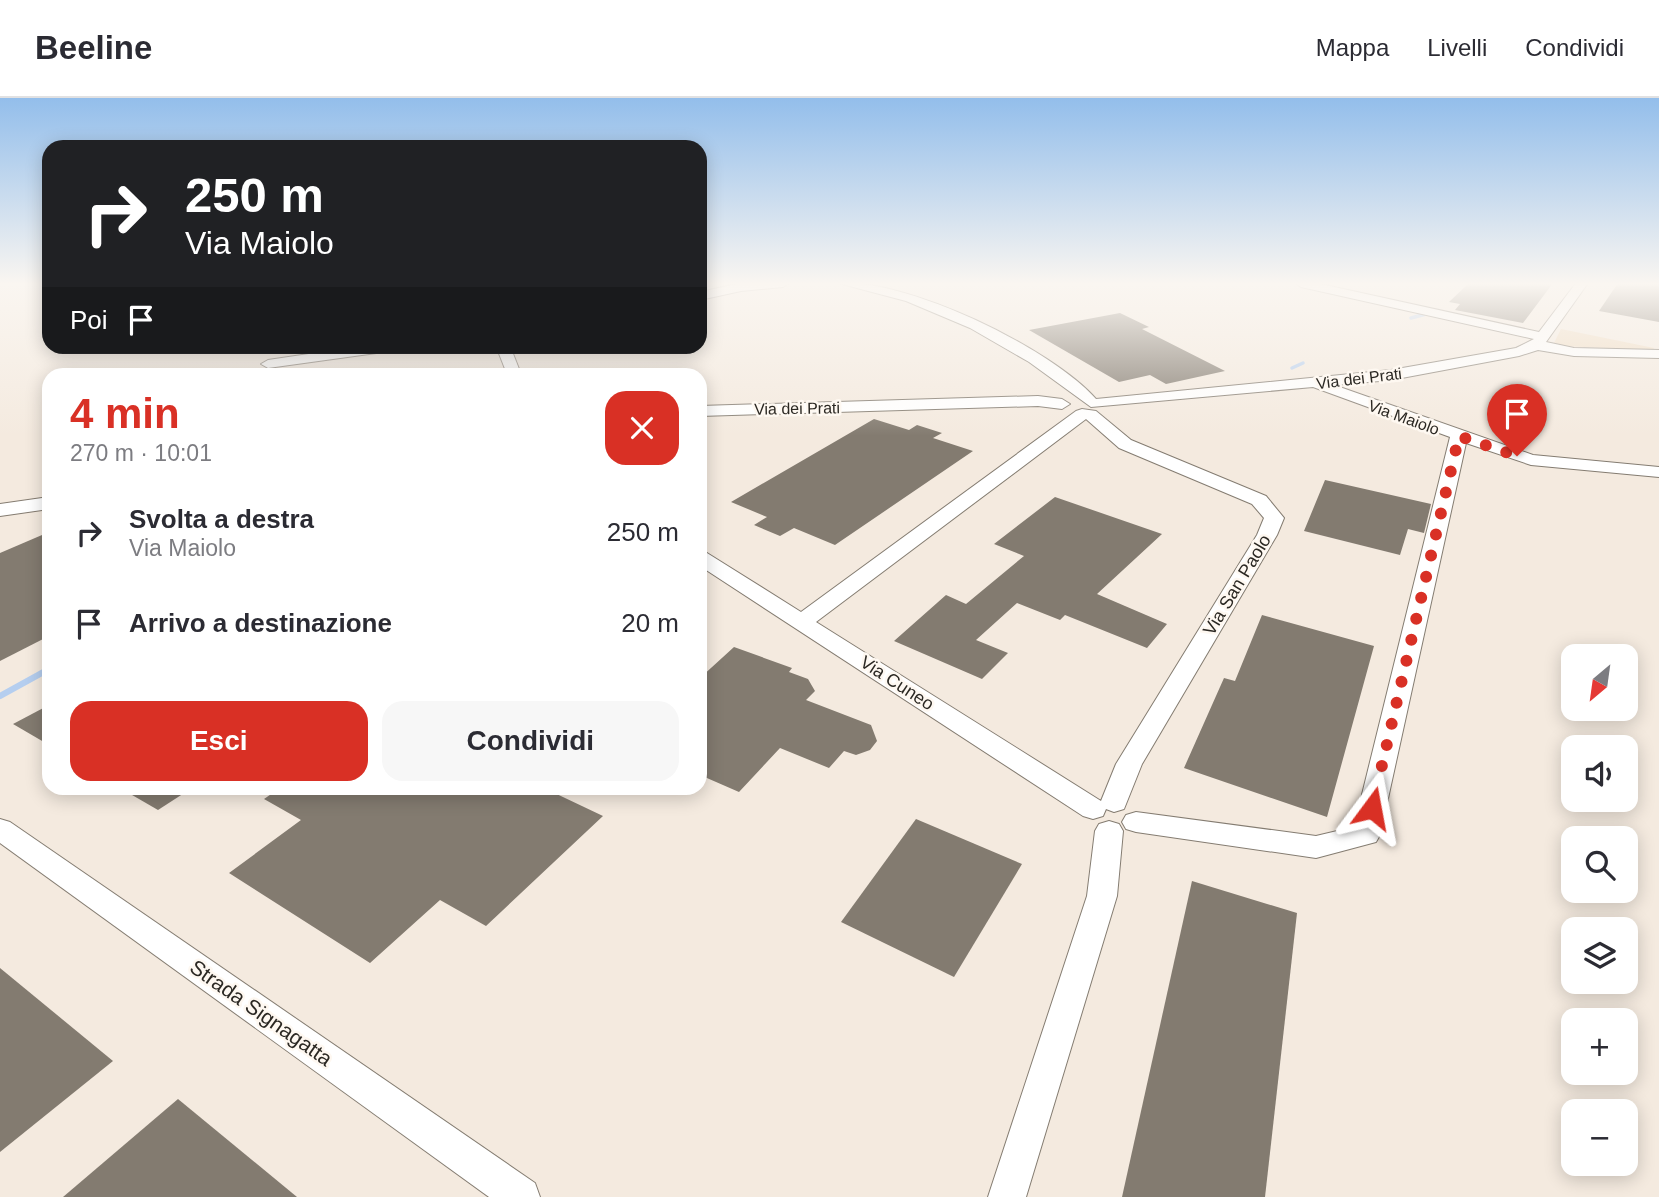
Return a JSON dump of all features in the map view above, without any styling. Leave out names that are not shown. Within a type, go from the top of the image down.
[{"type":"street","points":[[992,334],[1057,374],[1090,408]]},
{"type":"street","points":[[1512,334],[1540,341],[1545,334]]},
{"type":"street","name":"Via dei Prati","points":[[1090,408],[1391,375],[1519,352],[1540,341],[1574,352],[1659,354]]},
{"type":"street","points":[[268,364],[340,354]]},
{"type":"street","points":[[1043,367],[1054,385],[1051,397],[1063,403],[1065,410],[1090,408]]},
{"type":"street","name":"Via Maiolo","points":[[1315,383],[1531,460],[1659,472]]},
{"type":"street","name":"Via dei Prati","points":[[707,411],[1038,401],[1063,403]]},
{"type":"street","points":[[802,622],[1090,408]]},
{"type":"street","name":"Via San Paolo","points":[[1090,408],[1125,444],[1259,500],[1274,518],[1267,535],[1129,764],[1113,816]]},
{"type":"street","points":[[1007,1197],[1102,896],[1113,816],[1316,847],[1366,835],[1459,436]]},
{"type":"street","points":[[0,510],[42,504]]},
{"type":"street","name":"Via Cuneo","points":[[707,561],[1113,816]]},
{"type":"street","name":"Strada Signagatta","points":[[0,829],[522,1197]]},
{"type":"shaded area","points":[[1558,334],[1587,334],[1654,348],[1561,346],[1554,343]]},
{"type":"building","points":[[1036,334],[1152,334],[1225,371],[1166,384],[1150,375],[1119,382]]},
{"type":"building","points":[[874,419],[909,430],[917,425],[942,433],[933,438],[973,451],[835,545],[794,528],[780,536],[754,525],[767,517],[731,502]]},
{"type":"building","points":[[1325,480],[1431,504],[1424,533],[1408,529],[1400,555],[1304,531]]},
{"type":"building","points":[[1055,497],[1162,534],[1097,594],[1167,624],[1147,648],[1065,615],[1060,620],[1017,603],[976,640],[1008,653],[982,679],[894,641],[946,595],[966,604],[1024,556],[994,544]]},
{"type":"building","points":[[42,535],[42,640],[0,661],[0,553]]},
{"type":"building","points":[[1262,615],[1374,646],[1327,817],[1184,768],[1224,678],[1235,681]]},
{"type":"building","points":[[734,647],[792,668],[789,672],[808,679],[815,691],[806,700],[871,725],[877,741],[870,750],[856,755],[844,751],[829,768],[780,748],[739,792],[707,778],[707,672]]},
{"type":"building","points":[[42,709],[42,741],[13,724]]},
{"type":"building","points":[[132,795],[181,795],[158,810]]},
{"type":"building","points":[[270,795],[559,795],[603,816],[486,926],[440,900],[370,963],[229,873],[301,820],[264,799]]},
{"type":"building","points":[[916,819],[1022,864],[954,977],[841,922]]},
{"type":"building","points":[[1192,881],[1297,913],[1265,1197],[1122,1197]]},
{"type":"building","points":[[0,968],[113,1061],[0,1152]]},
{"type":"building","points":[[178,1099],[297,1197],[63,1197]]},
{"type":"waterway","points":[[1292,368],[1303,363]]},
{"type":"waterway","points":[[0,696],[42,673]]},
{"type":"route","points":[[1372,808],[1459,436],[1517,456]]}]
